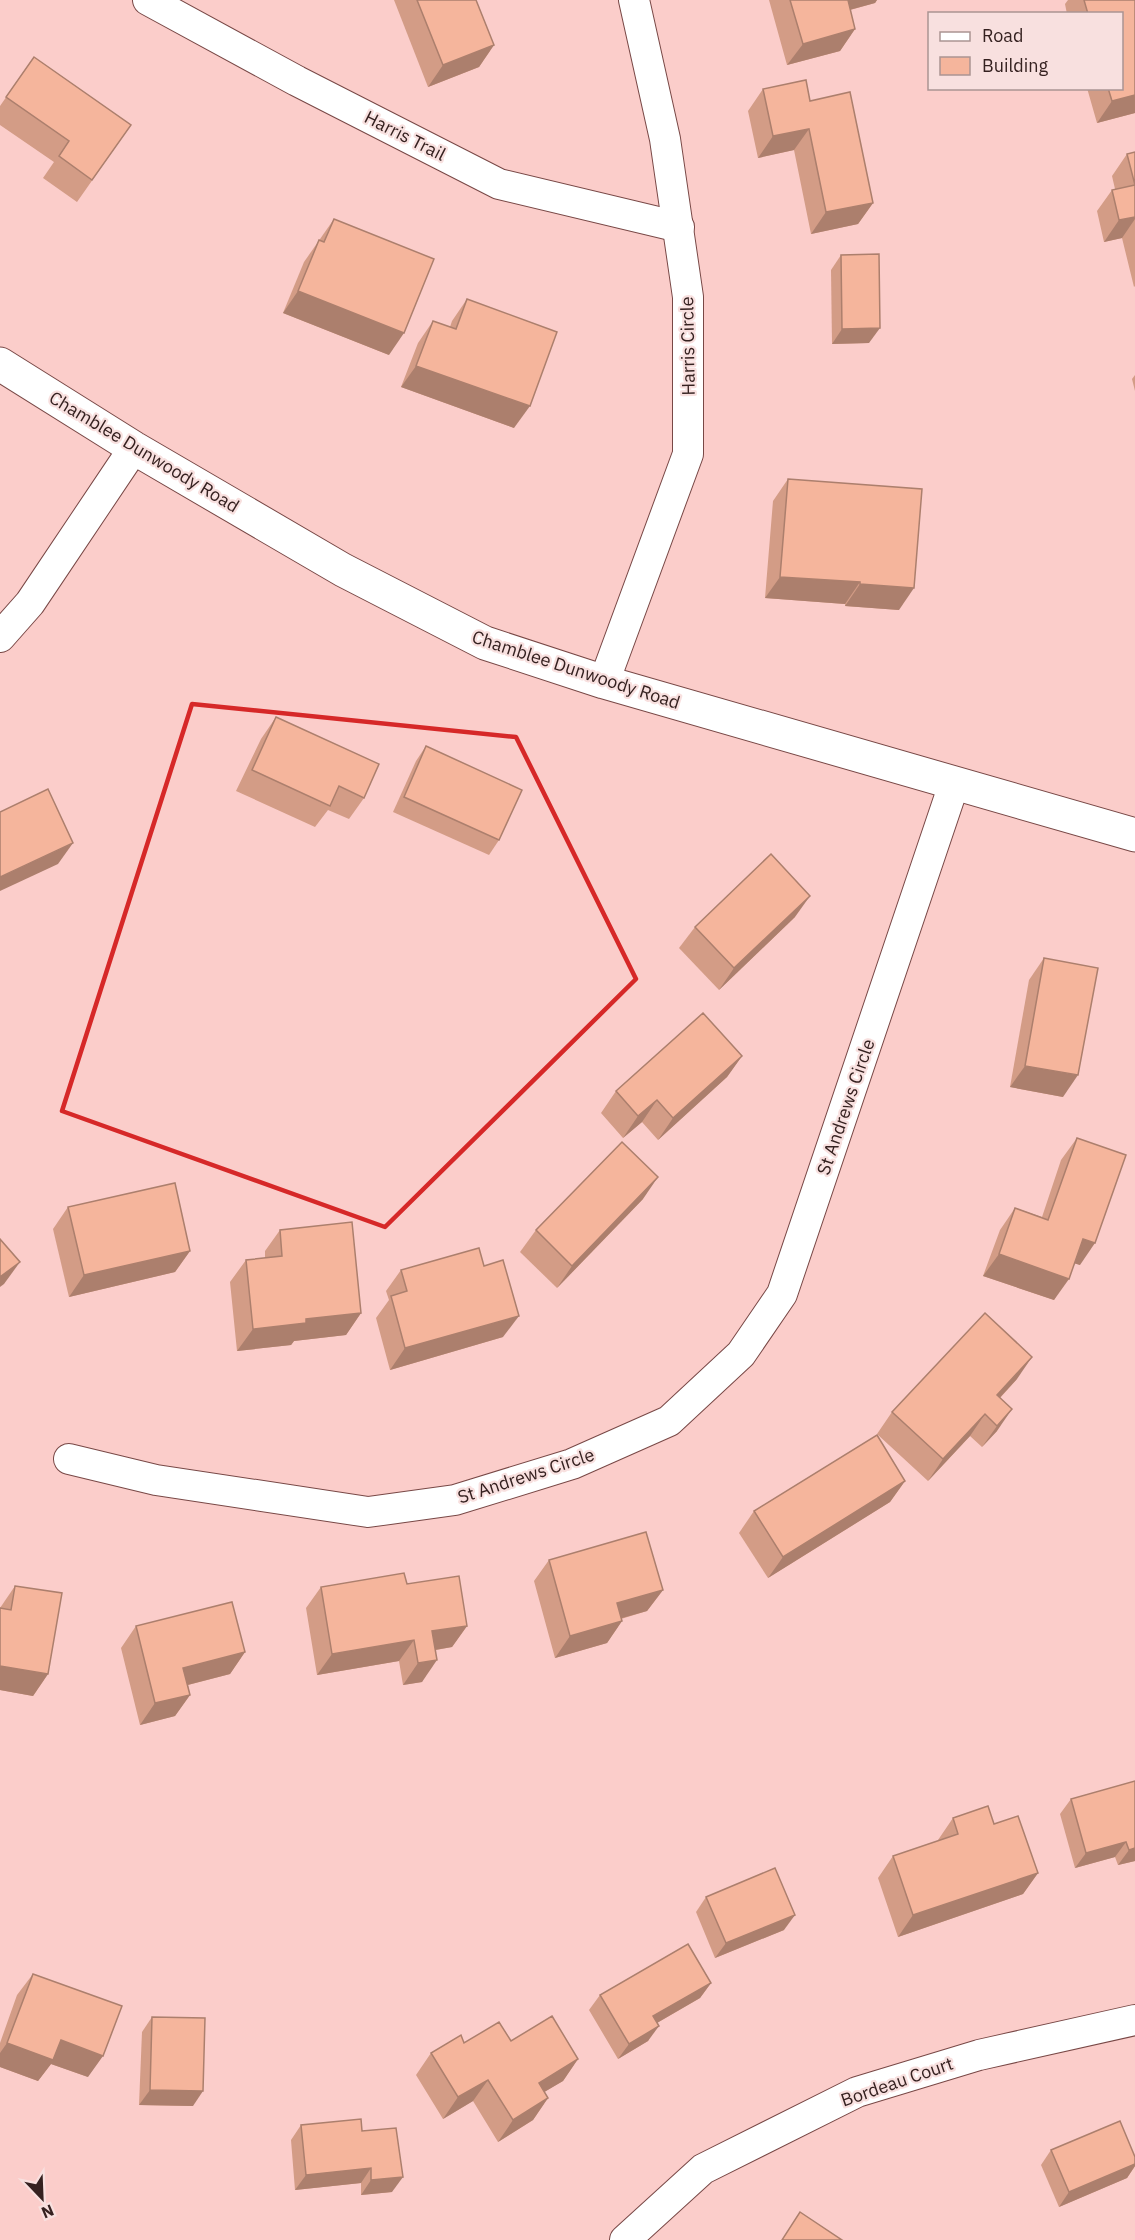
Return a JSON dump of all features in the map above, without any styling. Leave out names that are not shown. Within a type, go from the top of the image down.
[{"type":"street","name":"Harris Trail","points":[[148,0],[297,81],[499,184],[679,227]]},
{"type":"street","name":"Harris Circle","points":[[604,682],[688,454],[688,297],[665,139],[634,0]]},
{"type":"street","name":"Chamblee Dunwoody Road","points":[[0,364],[134,448],[343,570],[485,643],[604,682],[1135,835]]},
{"type":"street","points":[[0,637],[30,603],[134,448]]},
{"type":"street","name":"St Andrews Circle","points":[[69,1459],[156,1480],[368,1512],[455,1500],[572,1464],[669,1421],[741,1354],[782,1294],[954,784]]},
{"type":"street","name":"Bordeau Court","points":[[625,2240],[703,2169],[857,2092],[979,2055],[1135,2020]]},
{"type":"highlighted area","points":[[192,704],[516,737],[636,979],[385,1227],[62,1111]]},
{"type":"building","points":[[417,0],[476,0],[494,45],[443,65]]},
{"type":"building","points":[[790,0],[848,0],[855,29],[803,44]]},
{"type":"building","points":[[1084,0],[1135,0],[1135,95],[1112,101],[1109,90],[1123,90],[1123,12],[1087,12]]},
{"type":"building","points":[[34,57],[131,125],[92,180],[59,156],[69,141],[6,97]]},
{"type":"building","points":[[806,80],[810,101],[850,92],[873,203],[826,212],[809,129],[773,136],[763,89]]},
{"type":"building","points":[[1135,152],[1135,185],[1127,154]]},
{"type":"building","points":[[1135,185],[1135,217],[1119,220],[1112,190]]},
{"type":"building","points":[[334,219],[434,259],[404,333],[298,291],[319,240],[324,242]]},
{"type":"building","points":[[879,254],[880,328],[842,329],[841,255]]},
{"type":"building","points":[[467,299],[557,332],[530,406],[416,366],[433,321],[456,329]]},
{"type":"building","points":[[788,479],[922,489],[914,588],[780,577]]},
{"type":"building","points":[[276,717],[379,764],[364,798],[339,786],[330,806],[252,770]]},
{"type":"building","points":[[426,746],[522,790],[499,840],[404,797]]},
{"type":"building","points":[[48,789],[73,843],[0,877],[0,812]]},
{"type":"building","points":[[771,854],[810,896],[734,968],[695,927]]},
{"type":"building","points":[[1044,958],[1098,968],[1078,1075],[1025,1066]]},
{"type":"building","points":[[703,1013],[742,1056],[673,1118],[657,1100],[638,1116],[616,1091]]},
{"type":"building","points":[[1077,1138],[1126,1155],[1095,1243],[1083,1239],[1069,1279],[999,1254],[1015,1208],[1048,1220]]},
{"type":"building","points":[[622,1142],[658,1177],[572,1266],[536,1230]]},
{"type":"building","points":[[175,1183],[190,1251],[84,1275],[68,1207]]},
{"type":"building","points":[[352,1222],[361,1313],[306,1319],[306,1323],[253,1329],[246,1260],[282,1256],[280,1230]]},
{"type":"building","points":[[0,1239],[20,1262],[0,1277]]},
{"type":"building","points":[[479,1248],[484,1266],[503,1260],[519,1316],[405,1348],[391,1296],[407,1291],[401,1270]]},
{"type":"building","points":[[985,1313],[1032,1357],[997,1395],[1012,1409],[997,1426],[985,1414],[943,1459],[892,1412]]},
{"type":"building","points":[[877,1435],[905,1481],[783,1557],[754,1511]]},
{"type":"building","points":[[646,1532],[663,1590],[617,1603],[622,1621],[570,1636],[549,1560]]},
{"type":"building","points":[[404,1573],[407,1584],[459,1576],[467,1626],[432,1631],[437,1660],[418,1663],[414,1640],[332,1654],[321,1587]]},
{"type":"building","points":[[15,1586],[62,1593],[48,1674],[0,1666],[0,1608],[11,1610]]},
{"type":"building","points":[[232,1602],[245,1652],[183,1668],[190,1695],[155,1703],[136,1626]]},
{"type":"building","points":[[1135,1781],[1135,1848],[1129,1850],[1126,1842],[1086,1853],[1071,1799]]},
{"type":"building","points":[[988,1806],[994,1824],[1018,1816],[1038,1873],[913,1915],[893,1856],[958,1834],[953,1818]]},
{"type":"building","points":[[775,1868],[795,1915],[726,1943],[706,1897]]},
{"type":"building","points":[[688,1944],[711,1983],[653,2016],[659,2026],[629,2044],[600,1995]]},
{"type":"building","points":[[33,1974],[122,2006],[103,2056],[61,2040],[53,2060],[7,2043]]},
{"type":"building","points":[[552,2016],[578,2059],[539,2083],[548,2098],[513,2120],[488,2080],[458,2097],[431,2053],[461,2035],[464,2043],[499,2022],[511,2041]]},
{"type":"building","points":[[152,2017],[205,2018],[203,2091],[150,2090]]},
{"type":"building","points":[[361,2119],[362,2131],[396,2128],[403,2177],[371,2180],[371,2168],[306,2175],[301,2125]]},
{"type":"building","points":[[1120,2121],[1135,2157],[1135,2164],[1069,2192],[1051,2150]]},
{"type":"building","points":[[800,2212],[842,2240],[782,2240]]}]
